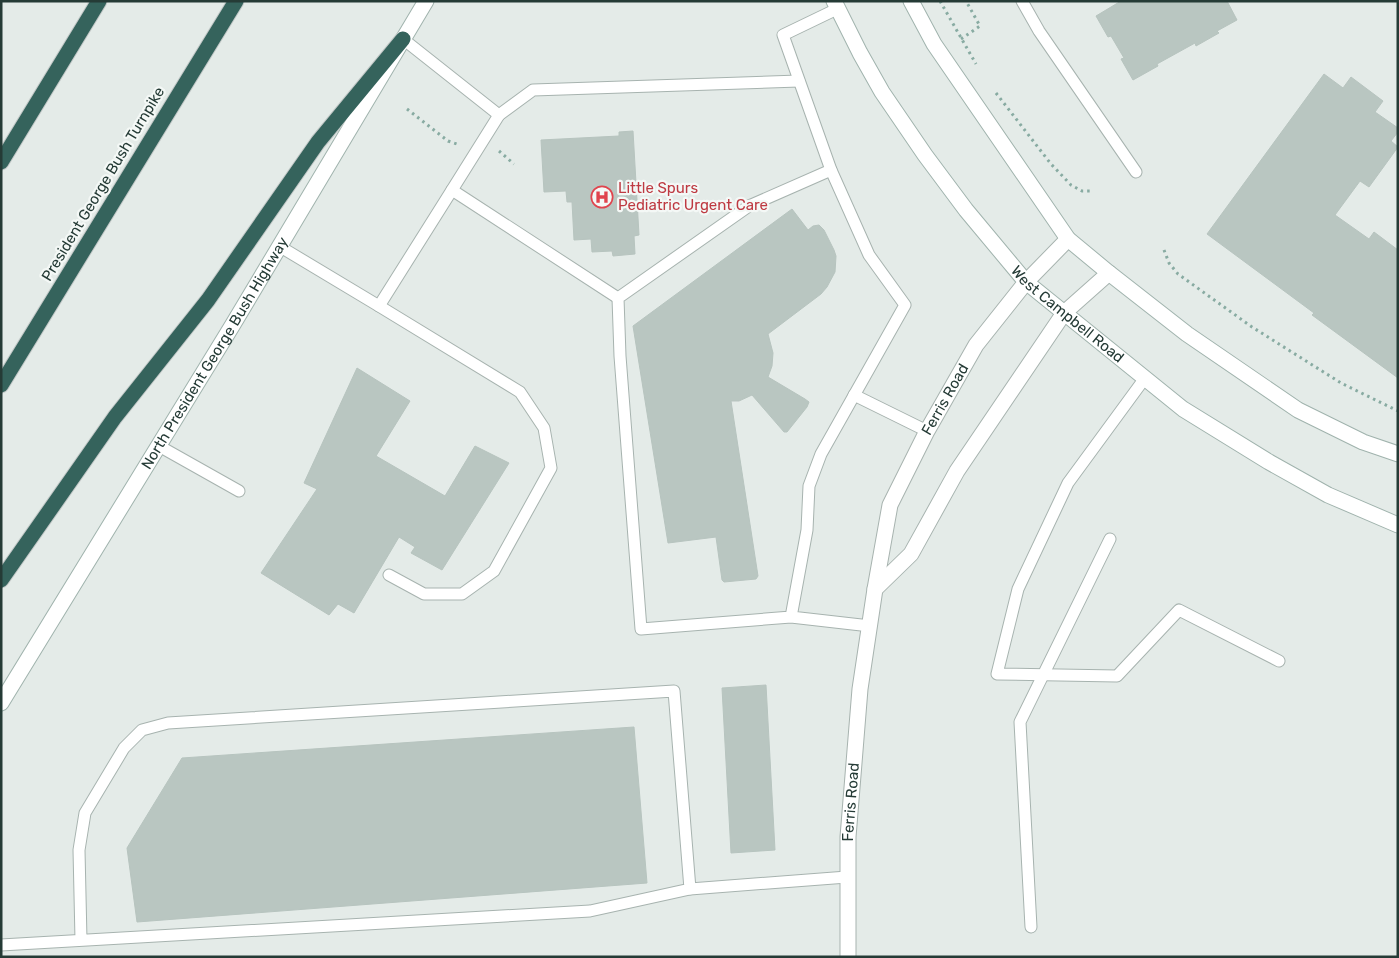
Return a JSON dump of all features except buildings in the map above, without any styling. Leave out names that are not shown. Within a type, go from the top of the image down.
[{"type":"highway","points":[[1,162],[99,1]]},
{"type":"highway","name":"President George Bush Turnpike","points":[[1,386],[236,1]]},
{"type":"highway","points":[[1,580],[115,416],[208,300],[318,142],[402,39]]},
{"type":"main road","name":"North President George Bush Highway","points":[[1,703],[159,446],[426,1]]},
{"type":"main road","points":[[911,1],[934,44],[1068,238],[1187,334],[1298,410],[1363,442],[1398,454]]},
{"type":"main road","name":"West Campbell Road","points":[[836,5],[860,54],[882,92],[925,156],[966,210],[1026,282],[1183,409],[1269,462],[1328,495],[1398,525]]},
{"type":"main road","name":"Ferris Road","points":[[848,957],[847,877],[850,803],[859,698],[875,588],[890,505],[927,431],[976,345],[1026,282],[1068,238]]},
{"type":"main road","points":[[875,588],[911,554],[957,471],[1064,313],[1109,273]]},
{"type":"lane","points":[[1022,1],[1039,31],[1136,172]]},
{"type":"lane","points":[[791,617],[807,530],[810,486],[821,454],[905,305],[869,255],[830,170],[783,35],[836,5]]},
{"type":"lane","points":[[402,39],[499,115]]},
{"type":"lane","points":[[379,306],[499,115],[533,90],[799,81]]},
{"type":"lane","points":[[618,298],[748,206],[830,170]]},
{"type":"lane","points":[[452,190],[618,298]]},
{"type":"lane","points":[[280,246],[520,392],[544,428],[550,468],[494,571],[462,594],[424,594],[389,575]]},
{"type":"lane","points":[[618,298],[620,356],[640,629],[791,617],[870,626]]},
{"type":"lane","points":[[1145,378],[1068,483],[1018,589],[997,674],[1117,676],[1179,610],[1279,661]]},
{"type":"lane","points":[[854,395],[927,431]]},
{"type":"lane","points":[[159,446],[239,491]]},
{"type":"lane","points":[[1031,927],[1020,722],[1110,539]]},
{"type":"lane","points":[[82,940],[79,850],[85,813],[124,748],[142,730],[168,724],[674,691],[690,889]]},
{"type":"lane","points":[[1,946],[590,911],[690,889],[847,877]]},
{"type":"path","points":[[940,1],[980,71]]},
{"type":"path","points":[[961,38],[980,26],[966,1]]},
{"type":"path","points":[[991,87],[1051,164],[1071,185],[1082,191],[1092,191]]},
{"type":"path","points":[[406,109],[448,141],[457,144]]},
{"type":"path","points":[[497,150],[514,164]]},
{"type":"path","points":[[1164,250],[1169,263],[1178,274],[1252,327],[1341,383],[1398,410]]},
{"type":"place","name":"Little Spurs Pediatric Urgent Care","points":[[602,197]]}]
